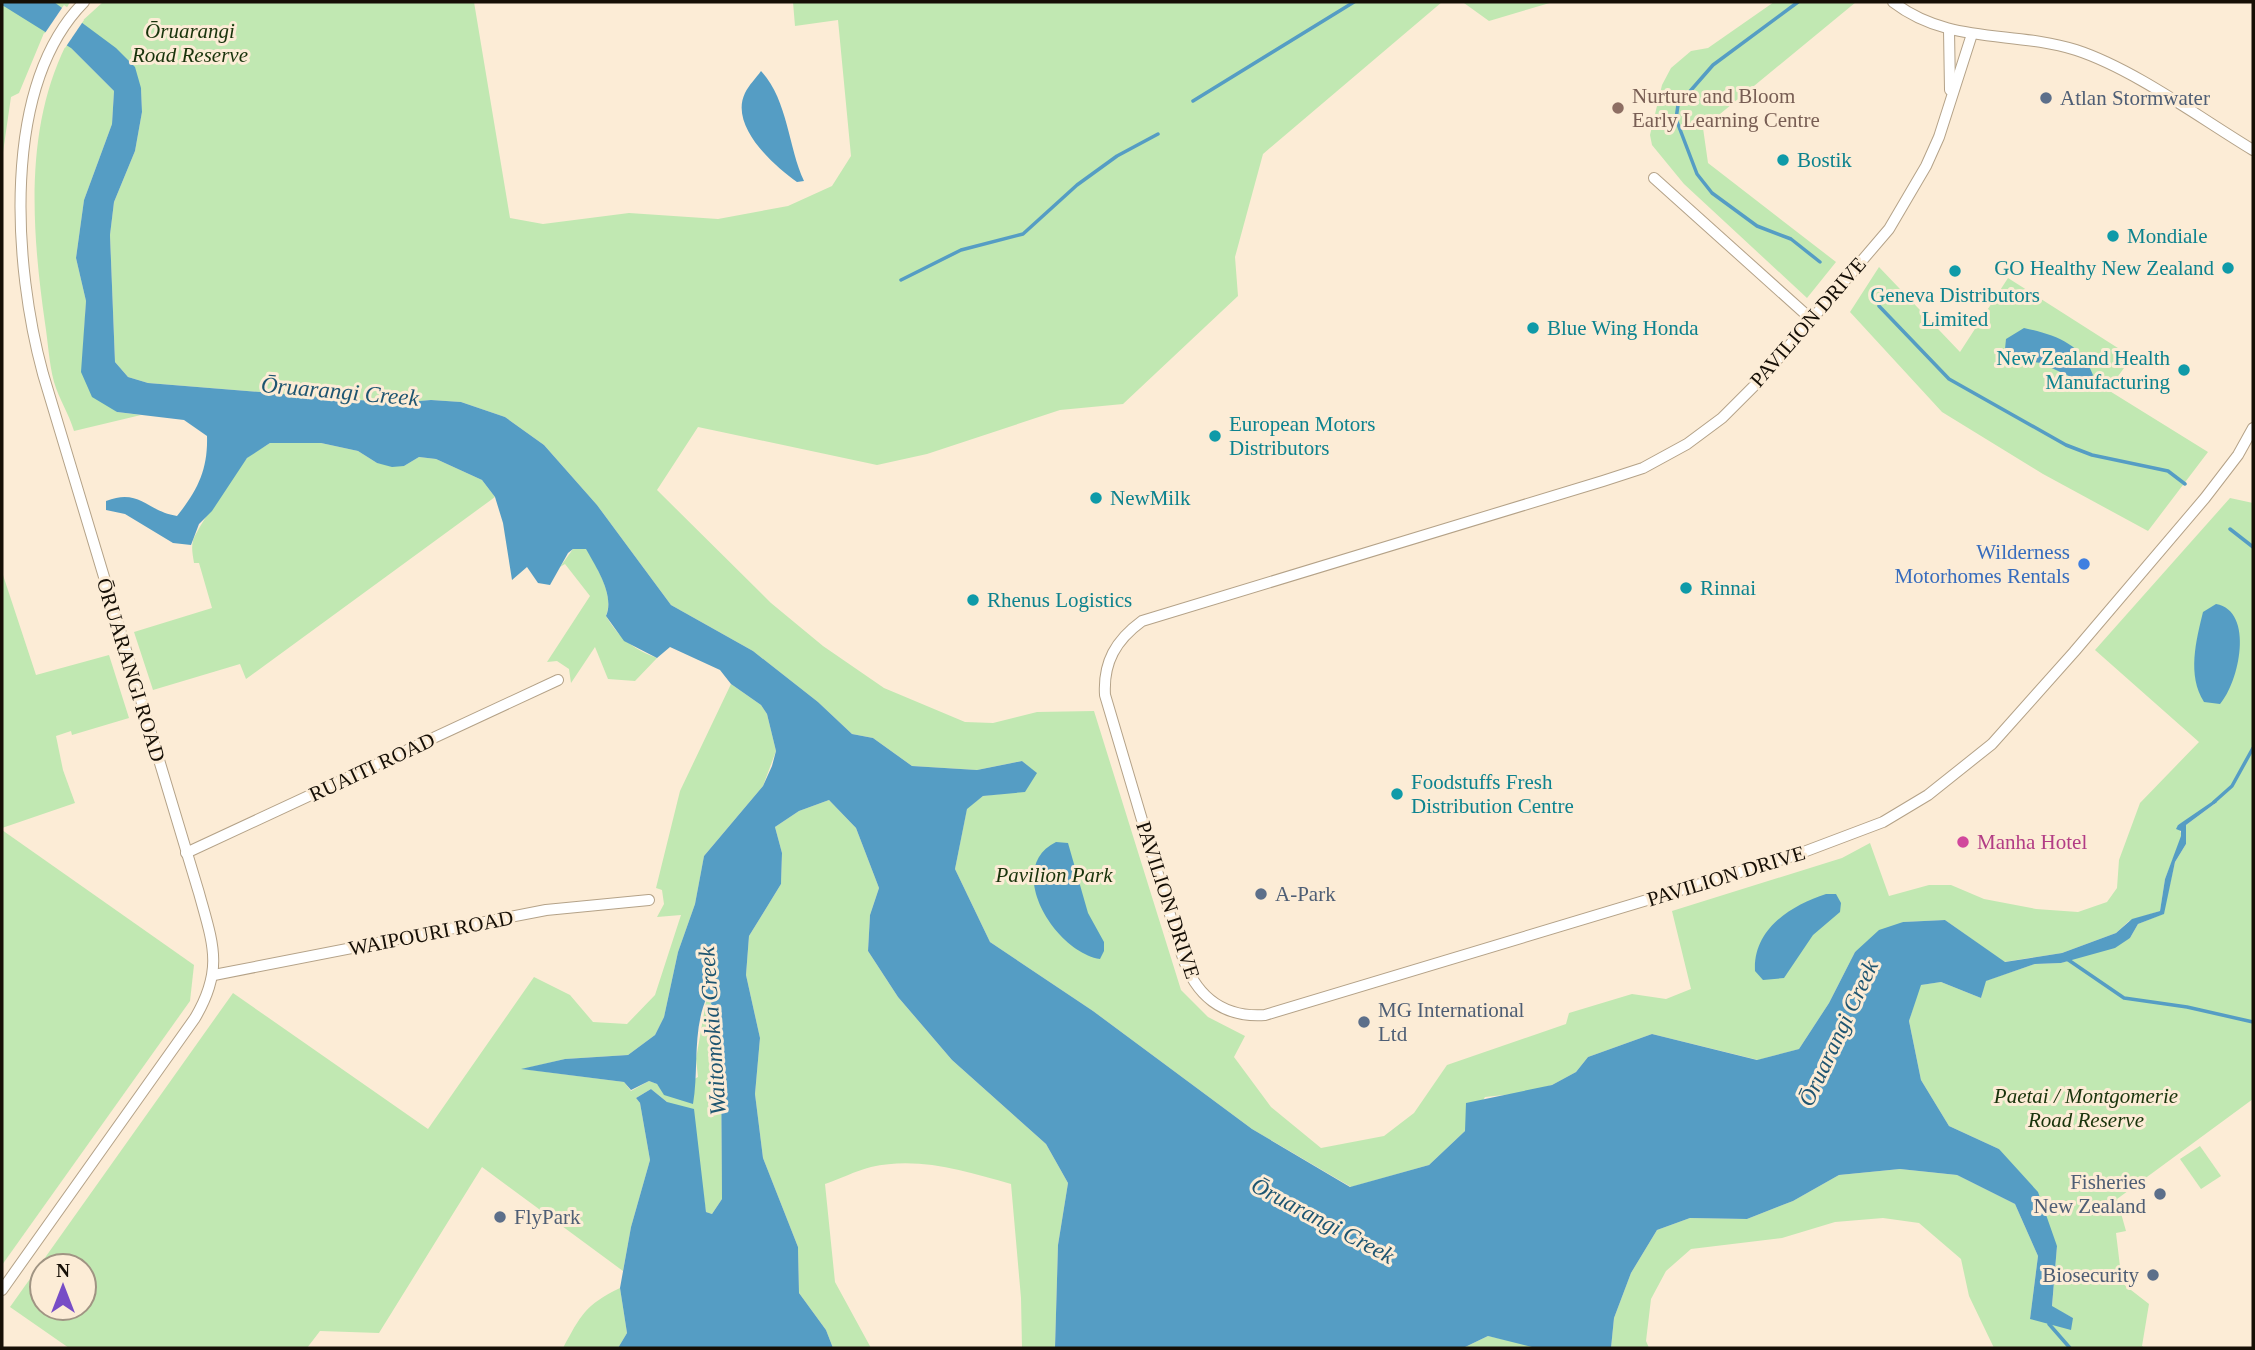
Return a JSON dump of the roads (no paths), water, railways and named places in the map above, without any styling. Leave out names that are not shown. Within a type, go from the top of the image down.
[{"type":"street","points":[[1893,2],[1932,26],[1972,34],[2048,43],[2097,58],[2253,150]]},
{"type":"street","name":"ŌRUARANGI ROAD","points":[[2,1290],[189,1027],[207,998],[214,975],[213,943],[33,330],[23,253],[22,173],[29,107],[50,49],[81,4]]},
{"type":"street","name":"PAVILION DRIVE","points":[[1949,30],[1950,95]]},
{"type":"street","name":"PAVILION DRIVE","points":[[1972,34],[1965,62],[1950,95],[1939,137],[1926,166],[1889,229],[1759,381],[1722,418],[1687,444],[1643,468],[1142,621],[1119,641],[1106,669],[1105,695],[1189,975],[1209,1001],[1221,1009],[1248,1016],[1265,1015],[1793,856],[1883,822],[1928,795],[1992,744],[2205,498],[2238,455],[2253,428]]},
{"type":"street","points":[[1654,178],[1811,319]]},
{"type":"street","name":"RUAITI ROAD","points":[[186,853],[558,680]]},
{"type":"street","name":"WAIPOURI ROAD","points":[[214,975],[545,910],[649,900]]},
{"type":"water","points":[[2,2],[54,2],[116,48],[135,67],[141,88],[142,112],[135,151],[114,202],[110,235],[115,362],[128,377],[148,383],[396,403],[431,400],[461,402],[505,417],[544,445],[597,505],[671,605],[753,651],[818,702],[852,734],[873,738],[912,766],[977,770],[1022,761],[1037,773],[1025,792],[983,796],[967,809],[955,869],[990,942],[1093,1011],[1252,1129],[1350,1187],[1429,1165],[1465,1131],[1466,1103],[1552,1085],[1576,1072],[1588,1057],[1652,1034],[1757,1060],[1799,1049],[1829,1003],[1855,952],[1879,930],[1903,922],[1945,920],[2005,962],[2062,953],[2116,933],[2132,919],[2160,911],[2165,879],[2181,836],[2181,831],[2176,829],[2178,825],[2216,799],[2217,802],[2186,825],[2186,844],[2175,862],[2164,914],[2138,924],[2130,938],[2115,948],[2061,963],[2035,964],[1986,981],[1981,998],[1941,982],[1921,985],[1909,1021],[1921,1080],[1949,1126],[1999,1149],[2038,1192],[2057,1246],[2052,1306],[2073,1318],[2071,1330],[2030,1319],[2038,1256],[2015,1204],[1957,1175],[1900,1169],[1839,1175],[1793,1201],[1747,1219],[1690,1218],[1657,1230],[1631,1273],[1614,1318],[1611,1348],[1536,1348],[1488,1336],[1463,1348],[1055,1348],[1058,1245],[1068,1183],[1046,1144],[952,1060],[898,997],[868,951],[870,915],[879,888],[856,828],[829,800],[799,811],[775,827],[782,853],[781,884],[749,936],[746,975],[760,1038],[755,1094],[763,1158],[798,1247],[799,1293],[826,1330],[833,1348],[618,1348],[627,1333],[620,1288],[631,1227],[650,1160],[640,1103],[636,1098],[651,1089],[667,1102],[694,1109],[706,1212],[712,1214],[722,1199],[721,1060],[711,1038],[715,1021],[713,1007],[707,997],[699,1023],[693,1104],[664,1095],[657,1084],[649,1081],[631,1090],[624,1082],[521,1069],[565,1059],[628,1055],[655,1035],[664,1017],[678,952],[695,904],[704,856],[763,786],[772,766],[776,751],[767,714],[761,705],[731,684],[720,670],[670,647],[657,658],[624,641],[606,616],[606,590],[586,549],[573,549],[568,553],[550,585],[538,583],[527,567],[512,580],[503,523],[495,497],[482,480],[436,459],[419,457],[404,466],[392,467],[377,463],[358,451],[321,443],[270,443],[247,458],[212,511],[199,524],[191,545],[173,543],[125,514],[106,510],[106,501],[127,497],[177,516],[200,479],[206,459],[207,436],[184,420],[117,412],[92,397],[81,372],[86,301],[76,258],[84,200],[112,124],[114,91],[71,48],[2,5]]},
{"type":"water","points":[[761,71],[777,96],[804,181],[797,182],[766,156],[756,144],[743,119],[745,93]]},
{"type":"water","points":[[2024,328],[2066,342],[2082,355],[2093,375],[2086,384],[2041,363],[2014,359],[2005,349],[2006,339]]},
{"type":"water","points":[[2216,604],[2228,609],[2236,620],[2240,649],[2233,680],[2220,704],[2204,702],[2194,669],[2203,612]]},
{"type":"water","points":[[1056,842],[1068,843],[1088,913],[1104,942],[1100,959],[1083,953],[1067,941],[1052,926],[1041,908],[1035,889],[1034,870],[1041,854]]},
{"type":"water","points":[[1826,894],[1836,894],[1841,903],[1840,912],[1813,935],[1784,978],[1763,980],[1755,971],[1756,956],[1767,931],[1799,905]]},
{"type":"waterway","points":[[1193,101],[1354,2]]},
{"type":"waterway","name":"Ōruarangi Creek","points":[[1798,2],[1713,65],[1678,105],[1676,119],[1697,174],[1712,193],[1757,226],[1791,239],[1820,262]]},
{"type":"waterway","points":[[901,280],[961,250],[1023,234],[1077,185],[1117,156],[1158,134]]},
{"type":"waterway","name":"Ōruarangi Creek","points":[[1879,306],[1949,379],[2066,445],[2092,455],[2168,471],[2185,484]]},
{"type":"waterway","name":"Ōruarangi Creek","points":[[2230,529],[2253,547]]},
{"type":"waterway","name":"Ōruarangi Creek","points":[[2214,802],[2232,786],[2253,748]]},
{"type":"waterway","points":[[2067,959],[2124,998],[2187,1007],[2253,1022]]},
{"type":"waterway","points":[[2049,1324],[2070,1348]]},
{"type":"place","name":"Atlan Stormwater","points":[[2046,98]]},
{"type":"place","name":"Nurture and Bloom Early Learning Centre","points":[[1618,108]]},
{"type":"place","name":"Bostik","points":[[1783,160]]},
{"type":"place","name":"Mondiale","points":[[2113,236]]},
{"type":"place","name":"GO Healthy New Zealand","points":[[2228,268]]},
{"type":"place","name":"Geneva Distributors Limited","points":[[1955,271]]},
{"type":"place","name":"Blue Wing Honda","points":[[1533,328]]},
{"type":"place","name":"New Zealand Health Manufacturing","points":[[2184,370]]},
{"type":"place","name":"European Motors Distributors","points":[[1215,436]]},
{"type":"place","name":"NewMilk","points":[[1096,498]]},
{"type":"place","name":"Wilderness Motorhomes Rentals","points":[[2084,564]]},
{"type":"place","name":"Rinnai","points":[[1686,588]]},
{"type":"place","name":"Rhenus Logistics","points":[[973,600]]},
{"type":"place","name":"Foodstuffs Fresh Distribution Centre","points":[[1397,794]]},
{"type":"place","name":"Manha Hotel","points":[[1963,842]]},
{"type":"place","name":"A-Park","points":[[1261,894]]},
{"type":"place","name":"MG International Ltd","points":[[1364,1022]]},
{"type":"place","name":"Fisheries New Zealand","points":[[2160,1194]]},
{"type":"place","name":"FlyPark","points":[[500,1217]]},
{"type":"place","name":"Biosecurity","points":[[2153,1275]]},
{"type":"park label","name":"Ōruarangi Road Reserve","points":[[190,43]]},
{"type":"park label","name":"Pavilion Park","points":[[1054,875]]},
{"type":"park label","name":"Paetai / Montgomerie Road Reserve","points":[[2086,1108]]},
{"type":"water label","name":"Waitomokia Creek","points":[[712,1031]]}]
